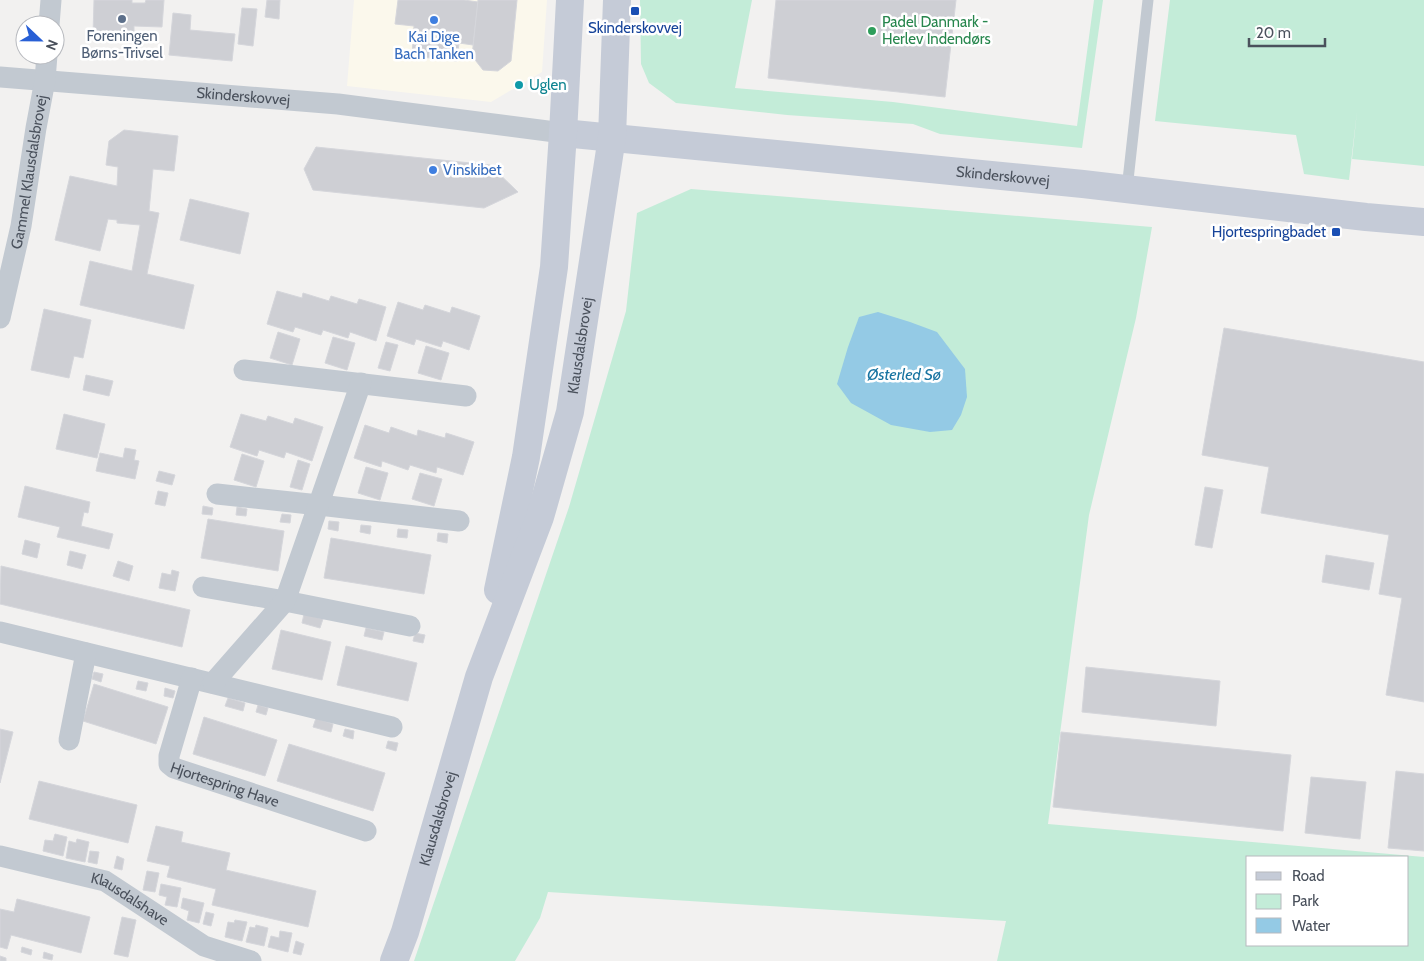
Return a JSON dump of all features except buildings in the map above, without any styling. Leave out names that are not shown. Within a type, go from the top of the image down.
[{"type":"street","points":[[50,15],[51,0]]},
{"type":"street","name":"Klausdalsbrovej","points":[[394,961],[405,932],[479,677],[527,447],[554,267],[564,133],[570,0]]},
{"type":"street","name":"Klausdalsbrovej","points":[[479,677],[540,517],[570,412],[612,137],[617,0]]},
{"type":"street","name":"Gammel Klausdalsbrovej","points":[[0,318],[21,226],[46,65]]},
{"type":"street","name":"Skinderskovvej","points":[[0,77],[338,104],[564,133],[1127,189],[1424,222]]},
{"type":"street","points":[[244,370],[466,396]]},
{"type":"street","points":[[213,683],[285,601],[362,384]]},
{"type":"street","points":[[217,494],[459,521]]},
{"type":"street","points":[[203,587],[410,626]]},
{"type":"street","points":[[0,632],[392,727]]},
{"type":"street","points":[[69,740],[86,653]]},
{"type":"street","name":"Hjortespring Have","points":[[192,678],[168,764],[174,768],[366,831]]},
{"type":"street","name":"Klausdalshave","points":[[0,856],[105,881],[204,946],[251,961]]},
{"type":"lane","points":[[1127,189],[1148,0]]},
{"type":"shaded area","points":[[354,0],[547,0],[542,72],[491,102],[347,86]]},
{"type":"green space","points":[[640,0],[752,0],[735,88],[893,102],[1077,126],[1094,0],[1103,0],[1082,148],[940,134],[913,124],[787,115],[676,103],[649,83],[641,64]]},
{"type":"green space","points":[[1170,0],[1424,0],[1424,166],[1352,159],[1357,111],[1349,180],[1304,174],[1296,135],[1155,121]]},
{"type":"green space","points":[[691,189],[1152,227],[1136,318],[1089,515],[1048,824],[1424,857],[1424,961],[997,961],[1006,921],[548,892],[540,918],[515,961],[414,961],[569,507],[626,311],[637,213]]},
{"type":"water","name":"Østerled Sø","points":[[878,312],[937,332],[965,369],[967,397],[961,415],[952,430],[930,432],[891,425],[851,403],[837,384],[859,317]]},
{"type":"place","name":"Skinderskovvej","points":[[635,11]]},
{"type":"place","name":"Foreningen Børns-Trivsel","points":[[122,19]]},
{"type":"place","name":"Kai Dige Bach Tanken","points":[[434,20]]},
{"type":"place","name":"Padel Danmark - Herlev Indendørs","points":[[872,31]]},
{"type":"place","name":"Uglen","points":[[519,85]]},
{"type":"place","name":"Vinskibet","points":[[433,170]]},
{"type":"place","name":"Hjortespringbadet","points":[[1336,232]]}]
